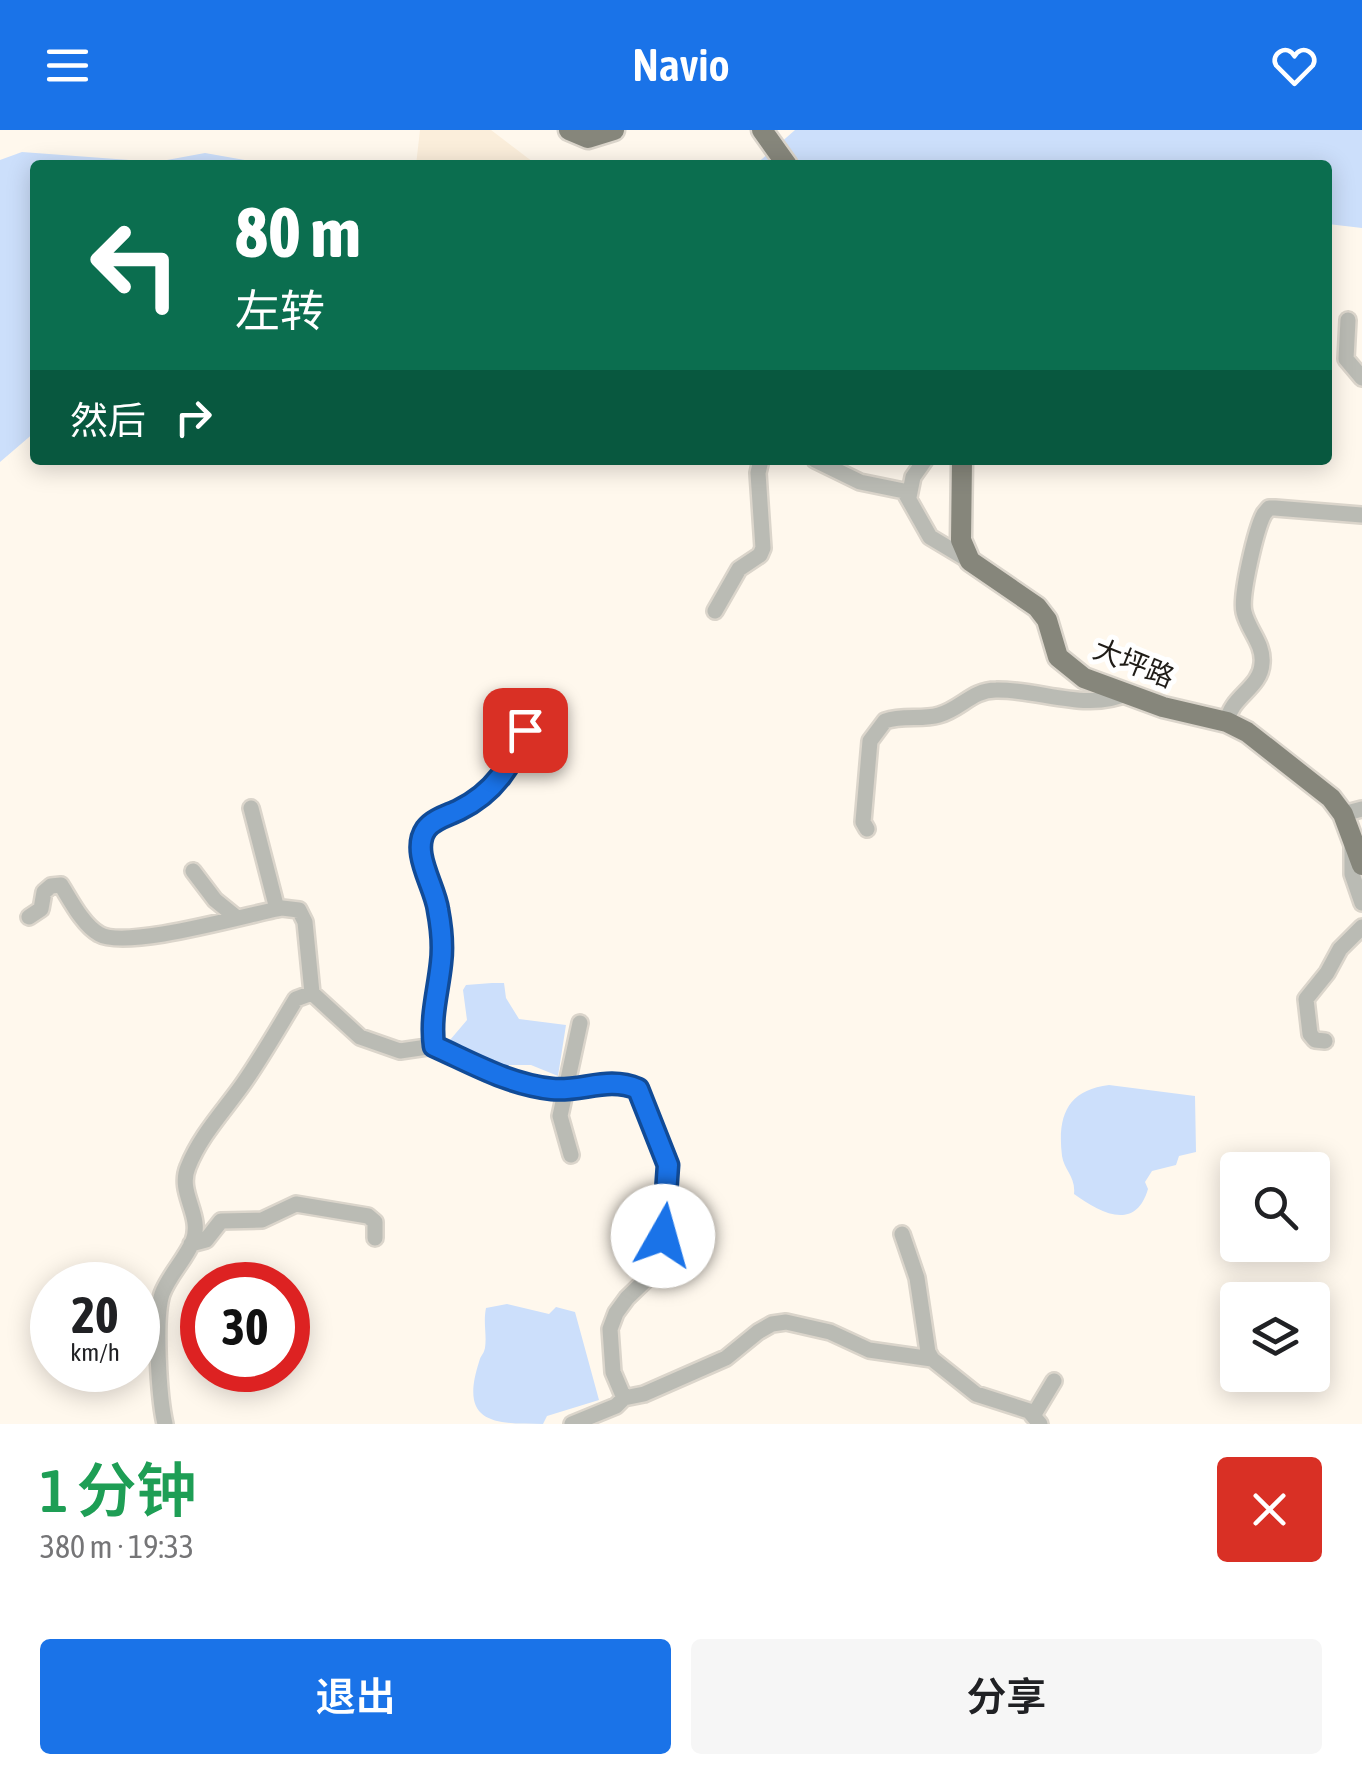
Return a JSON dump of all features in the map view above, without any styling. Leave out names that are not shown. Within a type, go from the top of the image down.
[{"type":"main road","points":[[569,130],[588,138],[614,130]]},
{"type":"main road","points":[[762,130],[783,160]]},
{"type":"main road","points":[[962,465],[961,540],[970,561]]},
{"type":"main road","name":"大坪路","points":[[970,561],[1036,607],[1047,620],[1058,656],[1084,678],[1163,707],[1227,722],[1247,732],[1353,812],[1352,843],[1362,864]]},
{"type":"street","points":[[1348,320],[1346,360],[1362,378]]},
{"type":"street","points":[[715,611],[739,570],[760,555],[763,548],[761,465]]},
{"type":"street","points":[[825,465],[860,482],[904,491],[930,537],[970,561]]},
{"type":"street","points":[[909,497],[912,478],[921,465]]},
{"type":"street","points":[[1227,722],[1235,702],[1258,678],[1262,668],[1259,644],[1242,603],[1264,514],[1275,508],[1362,515]]},
{"type":"street","points":[[867,830],[863,822],[870,741],[885,720],[912,715],[935,717],[981,691],[1050,694],[1087,702],[1128,693]]},
{"type":"street","points":[[434,1046],[431,1026],[441,964],[440,934],[438,908],[422,859],[422,839],[426,828],[478,799],[508,770],[525,730]]},
{"type":"street","points":[[252,808],[277,909]]},
{"type":"street","points":[[1352,843],[1352,874],[1362,904]]},
{"type":"street","points":[[192,870],[215,900],[236,917]]},
{"type":"street","points":[[30,917],[41,909],[44,892],[51,886],[61,886],[92,930],[104,938],[156,935],[277,909],[299,910],[305,922],[312,993],[360,1036],[400,1051],[434,1046],[506,1080],[556,1090],[603,1082],[638,1089],[668,1165],[662,1256],[657,1269],[616,1313],[610,1329],[613,1372],[624,1398]]},
{"type":"street","points":[[1325,1041],[1315,1040],[1310,1034],[1306,999],[1327,974],[1340,949],[1362,927]]},
{"type":"street","points":[[165,1424],[160,1392],[160,1306],[170,1278],[191,1244],[196,1221],[186,1190],[187,1168],[296,999],[312,993]]},
{"type":"street","points":[[570,1154],[560,1116],[580,1023]]},
{"type":"street","points":[[191,1244],[206,1240],[221,1221],[262,1220],[296,1204],[368,1216],[375,1222],[375,1238]]},
{"type":"street","points":[[902,1234],[917,1278],[932,1359]]},
{"type":"street","points":[[572,1424],[616,1406],[624,1398],[644,1394],[726,1358],[758,1332],[786,1322],[819,1328],[869,1350],[932,1359],[976,1394],[1018,1407],[1037,1420],[1054,1381]]},
{"type":"shaded area","points":[[420,130],[491,130],[530,160],[417,160]]},
{"type":"water","points":[[795,130],[1362,130],[1362,228],[1332,224],[1332,160],[761,160]]},
{"type":"water","points":[[22,152],[129,160],[30,160],[30,436],[0,462],[0,160]]},
{"type":"water","points":[[205,153],[245,160],[167,160]]},
{"type":"water","points":[[504,983],[506,998],[519,1019],[566,1025],[558,1076],[531,1065],[495,1065],[455,1047],[450,1040],[467,1020],[463,990],[466,985]]},
{"type":"water","points":[[1109,1085],[1195,1096],[1196,1152],[1179,1156],[1176,1165],[1152,1171],[1145,1182],[1148,1189],[1142,1203],[1125,1215],[1105,1212],[1074,1194],[1062,1156],[1061,1128],[1068,1107],[1084,1092]]},
{"type":"water","points":[[507,1304],[549,1314],[556,1307],[575,1312],[599,1400],[547,1416],[543,1424],[496,1421],[478,1409],[474,1382],[485,1348],[486,1308]]},
{"type":"route","points":[[525,730],[508,770],[478,799],[426,828],[422,839],[422,859],[438,908],[440,934],[441,964],[431,1026],[434,1046],[506,1080],[556,1090],[603,1082],[638,1089],[668,1165],[670,1181],[663,1236]]}]
